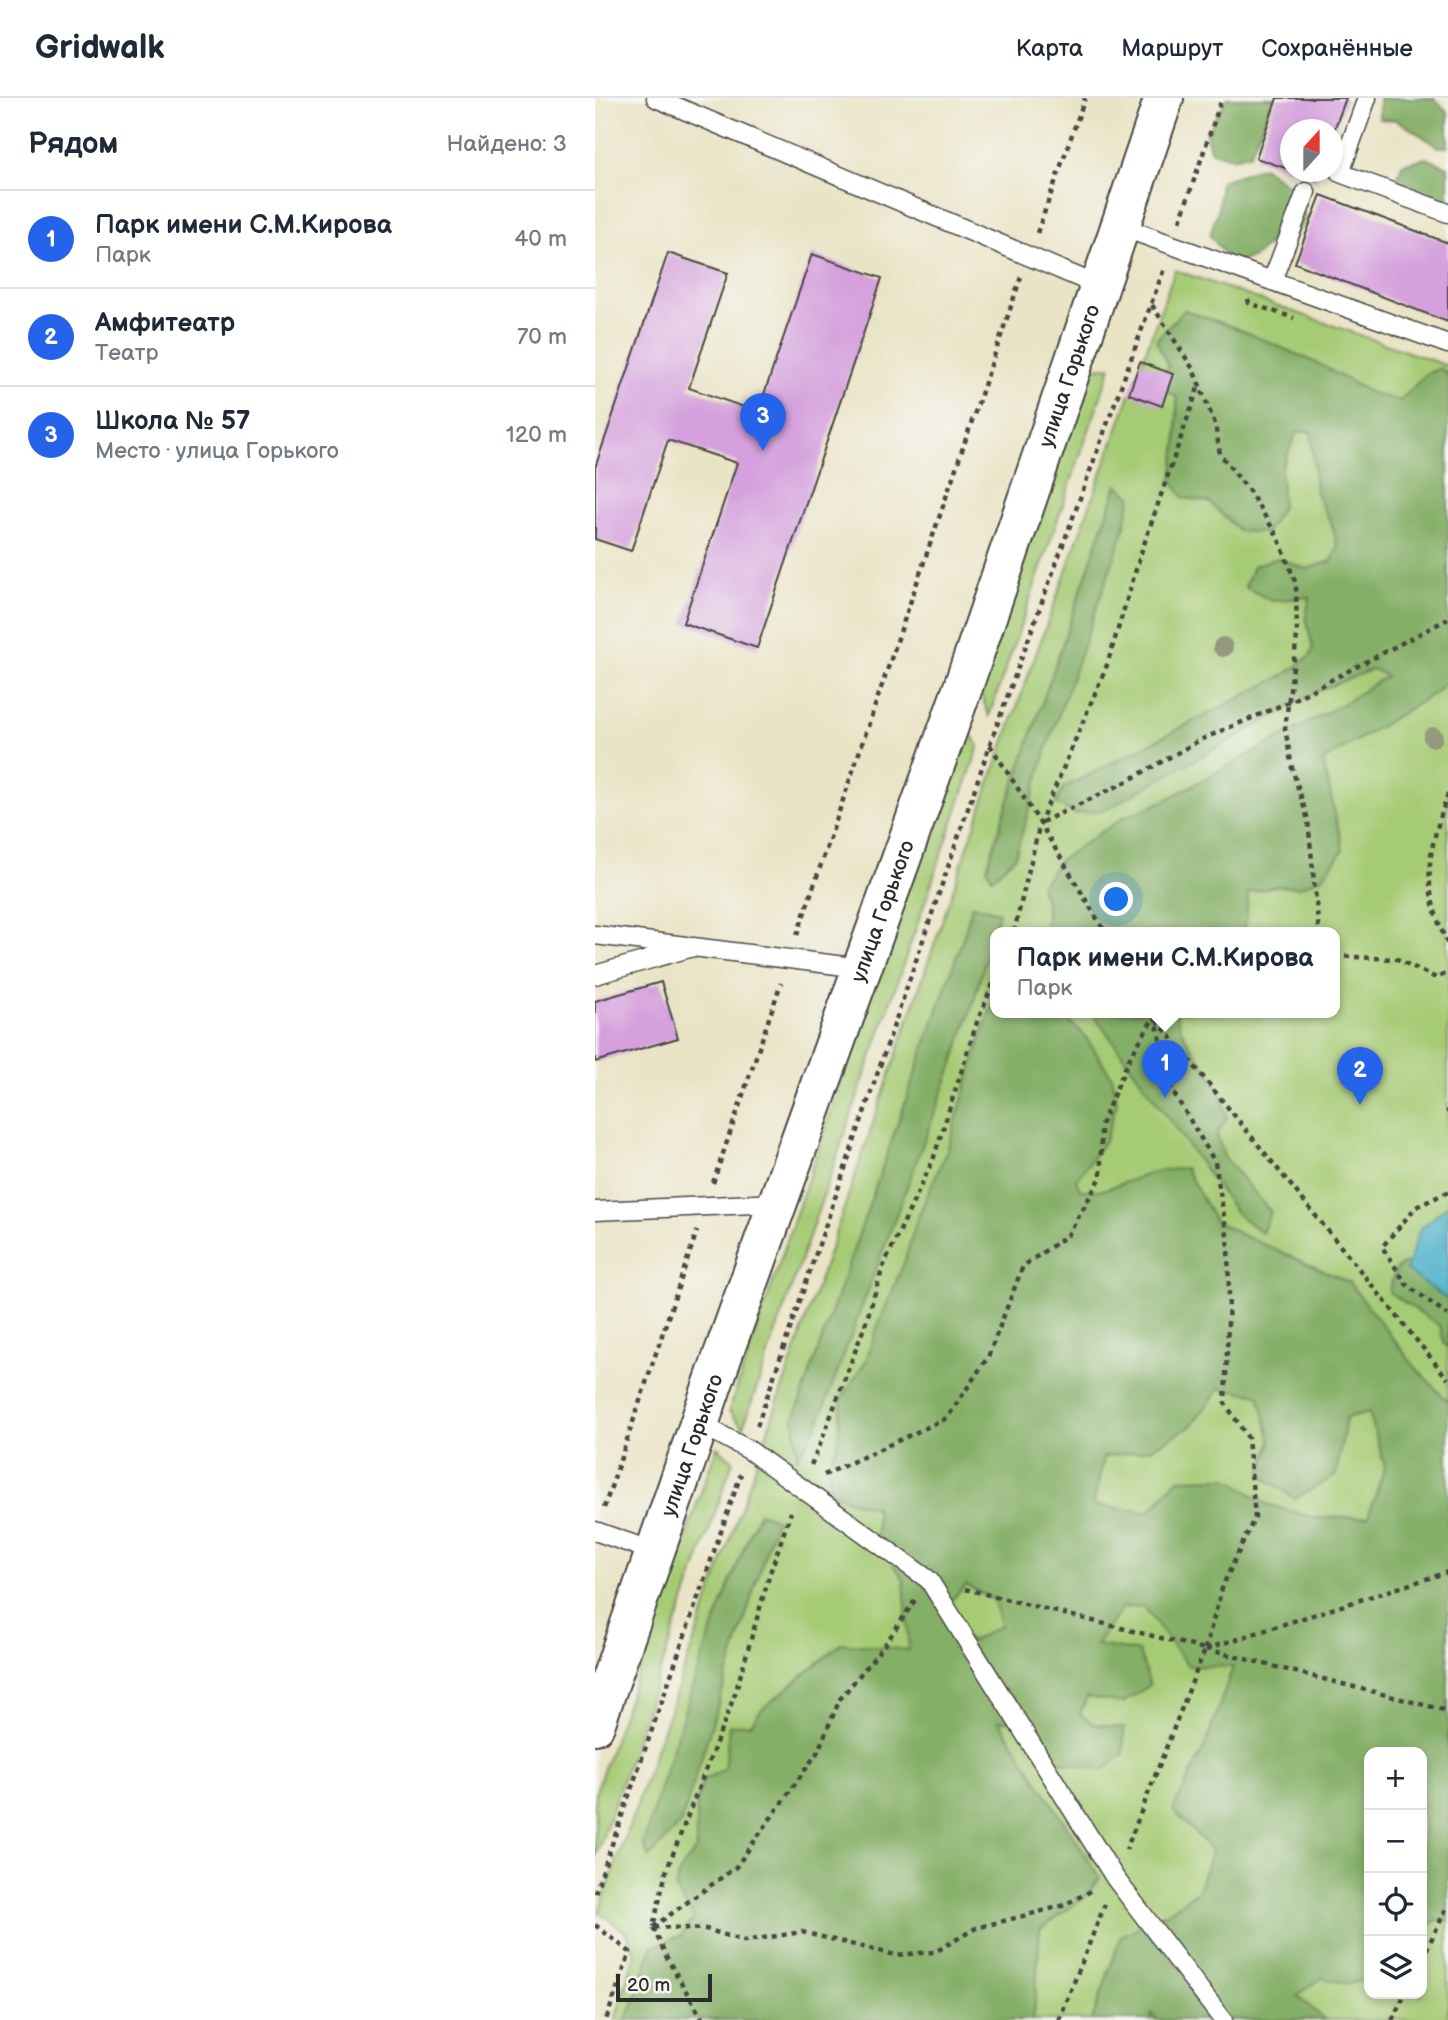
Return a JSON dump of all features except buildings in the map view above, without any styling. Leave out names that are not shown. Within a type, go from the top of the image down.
[{"type":"street","name":"улица Горького","points":[[595,1725],[777,1203],[962,690],[1164,98]]},
{"type":"lane","points":[[656,98],[1099,286]]},
{"type":"lane","points":[[1367,98],[1340,173],[1448,213]]},
{"type":"lane","points":[[1272,281],[1306,192]]},
{"type":"lane","points":[[1119,226],[1448,344]]},
{"type":"lane","points":[[595,935],[861,968]]},
{"type":"lane","points":[[595,975],[692,947]]},
{"type":"lane","points":[[595,1211],[777,1203]]},
{"type":"lane","points":[[699,1423],[749,1450],[929,1580],[1115,1878],[1223,2020]]},
{"type":"lane","points":[[595,1531],[655,1552]]},
{"type":"path","points":[[822,861],[1084,98]]},
{"type":"path","points":[[595,1894],[990,744],[1172,246],[1221,98]]},
{"type":"path","points":[[1151,304],[1193,369],[1215,424],[1220,454],[1249,491],[1278,537],[1296,584],[1297,636],[1285,728],[1291,768],[1308,820],[1319,927]]},
{"type":"path","points":[[1015,927],[1041,823],[1107,665],[1141,553],[1199,384]]},
{"type":"path","points":[[1041,823],[1124,783],[1201,740],[1289,702],[1448,620]]},
{"type":"path","points":[[990,744],[1041,823],[1102,927]]},
{"type":"path","points":[[1448,793],[1429,859],[1430,897],[1448,945]]},
{"type":"path","points":[[1340,956],[1397,959],[1436,978],[1448,973]]},
{"type":"path","points":[[703,2020],[668,1960],[653,1927],[666,1872],[735,1694],[771,1570],[800,1487],[821,1443],[865,1325],[883,1267],[933,1160],[977,1022],[990,991]]},
{"type":"path","points":[[800,1487],[947,1418],[988,1357],[1023,1266],[1068,1235],[1101,1177],[1101,1125],[1128,1061],[1151,1018]]},
{"type":"path","points":[[1059,2020],[1205,1649],[1223,1585],[1255,1517],[1248,1438],[1225,1403],[1228,1241],[1215,1162],[1172,1090],[1154,1018]]},
{"type":"path","points":[[1156,1018],[1448,1379]]},
{"type":"path","points":[[1448,1192],[1416,1207],[1383,1247],[1407,1285],[1448,1315]]},
{"type":"path","points":[[1205,1649],[1448,1572]]},
{"type":"path","points":[[653,1927],[736,1867],[817,1753],[840,1699],[886,1643],[929,1580],[1448,1711]]},
{"type":"path","points":[[653,1927],[706,1929],[744,1941],[802,1932],[895,1955],[935,1952],[976,1928],[1062,1906],[1115,1878]]},
{"type":"path","points":[[1427,1949],[1448,1905]]},
{"type":"path","points":[[595,1925],[629,1951],[606,2020]]},
{"type":"path","points":[[1392,2020],[1402,1999]]},
{"type":"green space","points":[[1227,98],[1274,98],[1250,154],[1232,158],[1210,150],[1206,134]]},
{"type":"green space","points":[[1379,98],[1433,98],[1448,112],[1448,147],[1439,147],[1397,120],[1379,119]]},
{"type":"green space","points":[[1426,158],[1448,167],[1448,214],[1395,187],[1402,164]]},
{"type":"green space","points":[[1263,167],[1293,189],[1306,218],[1292,240],[1270,243],[1254,257],[1232,264],[1210,235],[1218,210],[1221,181]]},
{"type":"green space","points":[[1175,270],[1448,366],[1448,2020],[615,2020],[635,1953],[627,1933],[599,1912],[755,1468],[993,773]]},
{"type":"green space","points":[[1184,310],[1236,328],[1319,364],[1371,393],[1400,401],[1426,374],[1441,368],[1448,376],[1448,681],[1435,693],[1323,761],[1343,850],[1323,877],[1300,887],[1275,886],[1248,893],[1244,927],[1046,927],[1046,903],[1040,887],[1060,860],[1124,817],[1164,801],[1339,706],[1386,676],[1373,669],[1318,691],[1105,810],[1074,814],[1056,803],[1063,788],[1286,674],[1310,656],[1313,649],[1306,617],[1310,597],[1272,601],[1245,587],[1253,566],[1277,558],[1306,569],[1332,561],[1338,547],[1332,525],[1316,493],[1311,431],[1297,432],[1281,469],[1282,507],[1266,533],[1239,531],[1209,502],[1184,498],[1172,481],[1177,441],[1177,398],[1172,393],[1160,391],[1162,374],[1169,367],[1156,340]]},
{"type":"green space","points":[[1111,367],[989,716],[979,689],[1087,368]]},
{"type":"green space","points":[[1117,485],[1131,496],[1124,530],[1047,748],[1015,857],[992,878],[987,868],[1003,817]]},
{"type":"green space","points":[[963,723],[979,746],[743,1427],[729,1411]]},
{"type":"green space","points":[[972,905],[999,912],[995,927],[990,927],[990,944],[953,1064],[817,1426],[797,1458],[794,1419],[965,932]]},
{"type":"green space","points":[[990,1011],[990,1018],[1066,1018],[1085,1036],[1112,1077],[1117,1102],[1105,1141],[1076,1180],[1080,1190],[1103,1190],[1157,1171],[1185,1168],[1215,1221],[1349,1282],[1416,1368],[1448,1402],[1448,1921],[1436,1920],[1427,1927],[1427,1747],[1364,1747],[1364,1980],[1348,1984],[1322,1978],[1297,1995],[1325,2020],[1157,2020],[1152,2014],[1151,2020],[1092,2020],[1121,1936],[1168,1912],[1198,1891],[1212,1850],[1173,1810],[1205,1746],[1233,1667],[1188,1666],[1143,1606],[1122,1608],[1096,1645],[1139,1652],[1150,1685],[1123,1703],[1087,1697],[1080,1714],[1094,1724],[1124,1728],[1123,1755],[1103,1770],[1055,1761],[1019,1720],[999,1721],[1100,1878],[1084,1898],[1040,1929],[1032,2020],[625,2020],[632,2008],[652,1947],[682,1935],[694,1918],[675,1889],[679,1873],[696,1849],[697,1801],[703,1780],[723,1770],[729,1725],[751,1724],[761,1710],[842,1643],[909,1650],[904,1580],[877,1540],[876,1508],[850,1501],[831,1492],[828,1465],[837,1446],[842,1398],[866,1361],[905,1260],[916,1222],[947,1150]],"holes":[[[1220,1388],[1259,1395],[1271,1441],[1261,1475],[1295,1499],[1336,1475],[1346,1418],[1369,1412],[1385,1467],[1368,1517],[1315,1518],[1266,1504],[1228,1478],[1178,1479],[1149,1512],[1093,1505],[1104,1457],[1150,1449],[1190,1427]],[[966,1585],[994,1600],[1000,1626],[972,1641],[949,1632],[942,1610]]]},
{"type":"green space","points":[[1096,1018],[1178,1018],[1181,1030],[1213,1077],[1221,1097],[1227,1117],[1217,1134],[1224,1157],[1271,1212],[1262,1233],[1237,1214]]},
{"type":"green space","points":[[1433,1257],[1448,1268],[1448,1348],[1440,1326],[1389,1292],[1396,1269],[1404,1264]]},
{"type":"green space","points":[[717,1447],[733,1461],[595,1859],[595,1794]]},
{"type":"green space","points":[[759,1513],[776,1519],[681,1823],[649,1857],[643,1844],[682,1718],[726,1594]]},
{"type":"water","points":[[1448,1205],[1448,1300],[1406,1270],[1420,1229]]},
{"type":"place","name":"Школа № 57","points":[[763,451]]},
{"type":"place","name":"Парк имени С.М.Кирова","points":[[1165,1098]]},
{"type":"place","name":"Амфитеатр","points":[[1360,1105]]}]
